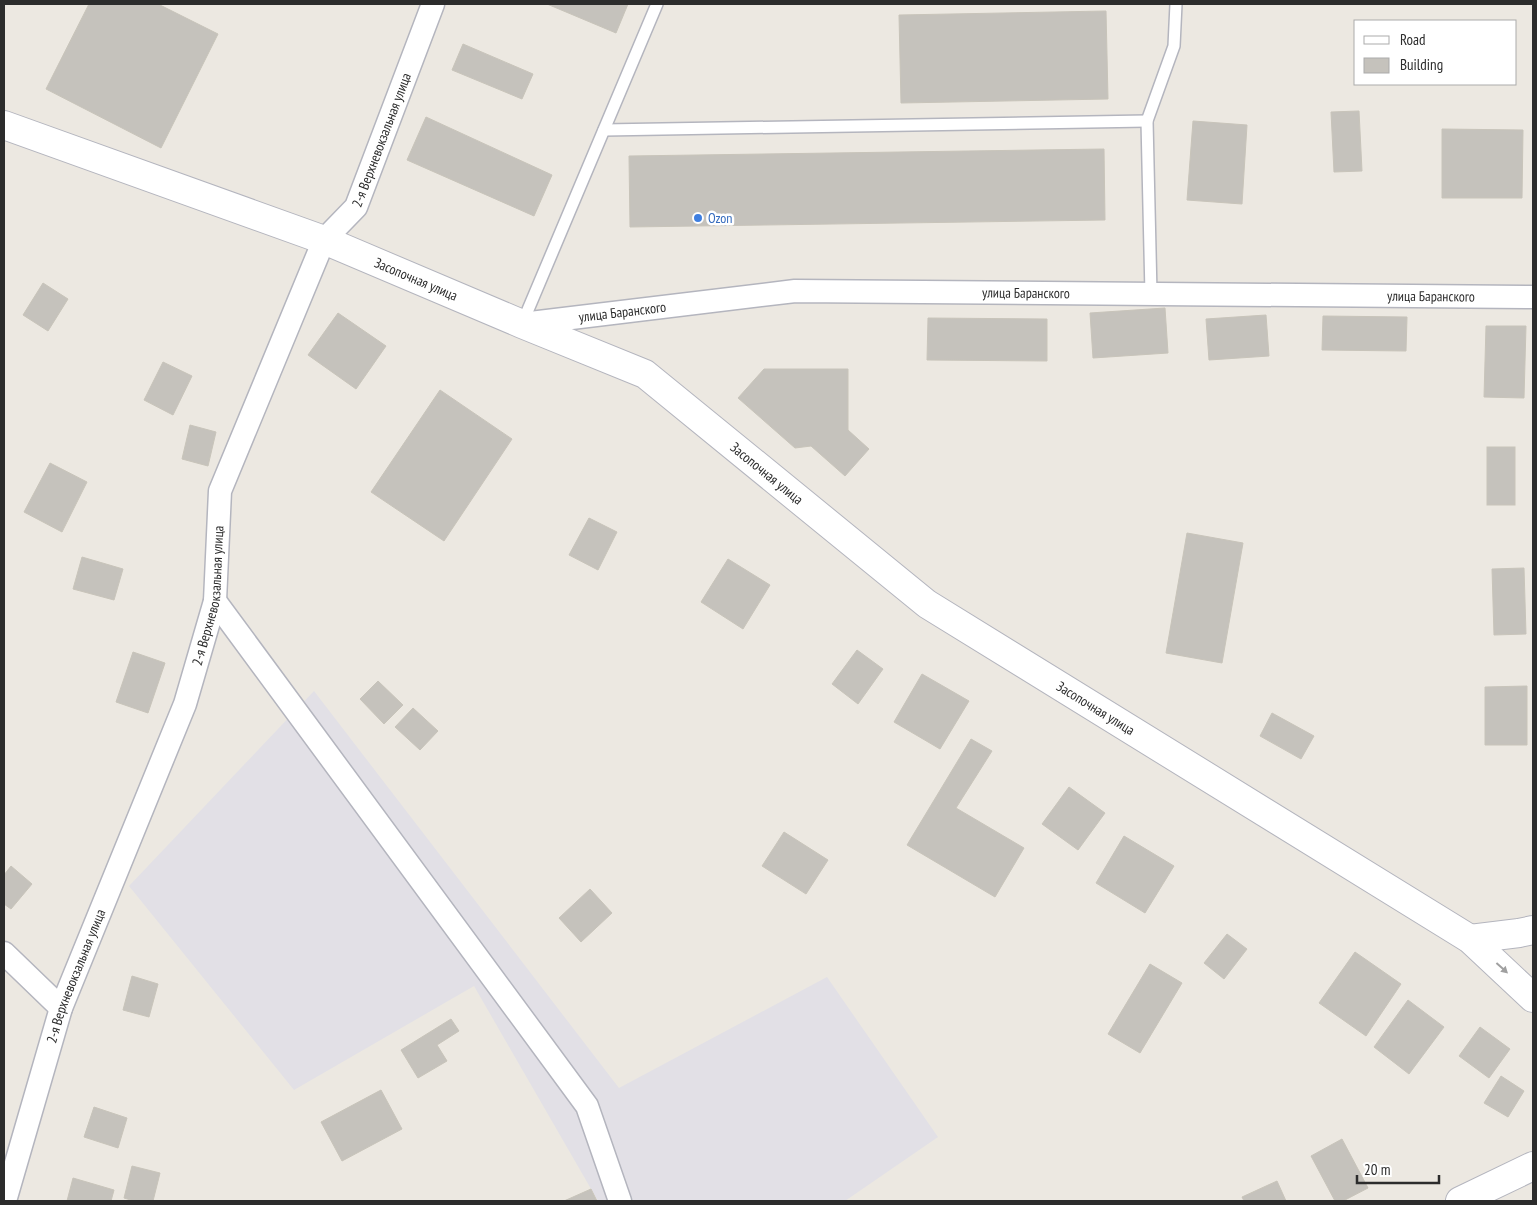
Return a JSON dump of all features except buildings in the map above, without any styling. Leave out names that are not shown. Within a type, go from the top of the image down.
[{"type":"street","name":"2-я Верхневокзальная улица","points":[[5,1201],[61,1008],[185,704],[215,601],[220,491],[324,240],[356,207],[434,4]]},
{"type":"street","name":"Засопочная улица","points":[[4,125],[324,240],[645,374],[927,604],[1470,939],[1533,998]]},
{"type":"street","name":"улица Баранского","points":[[522,324],[795,291],[1533,297]]},
{"type":"street","points":[[215,601],[587,1106],[620,1201]]},
{"type":"street","points":[[1470,939],[1519,934],[1533,930]]},
{"type":"street","points":[[4,953],[61,1008]]},
{"type":"street","points":[[1460,1201],[1533,1166]]},
{"type":"lane","points":[[522,324],[657,4]]},
{"type":"lane","points":[[1151,294],[1147,121],[1174,46],[1176,4]]},
{"type":"lane","points":[[604,130],[1147,121]]},
{"type":"shaded area","points":[[314,691],[619,1088],[827,977],[938,1137],[845,1201],[598,1201],[474,986],[294,1090],[129,886]]},
{"type":"place","name":"Ozon","points":[[698,218]]}]
